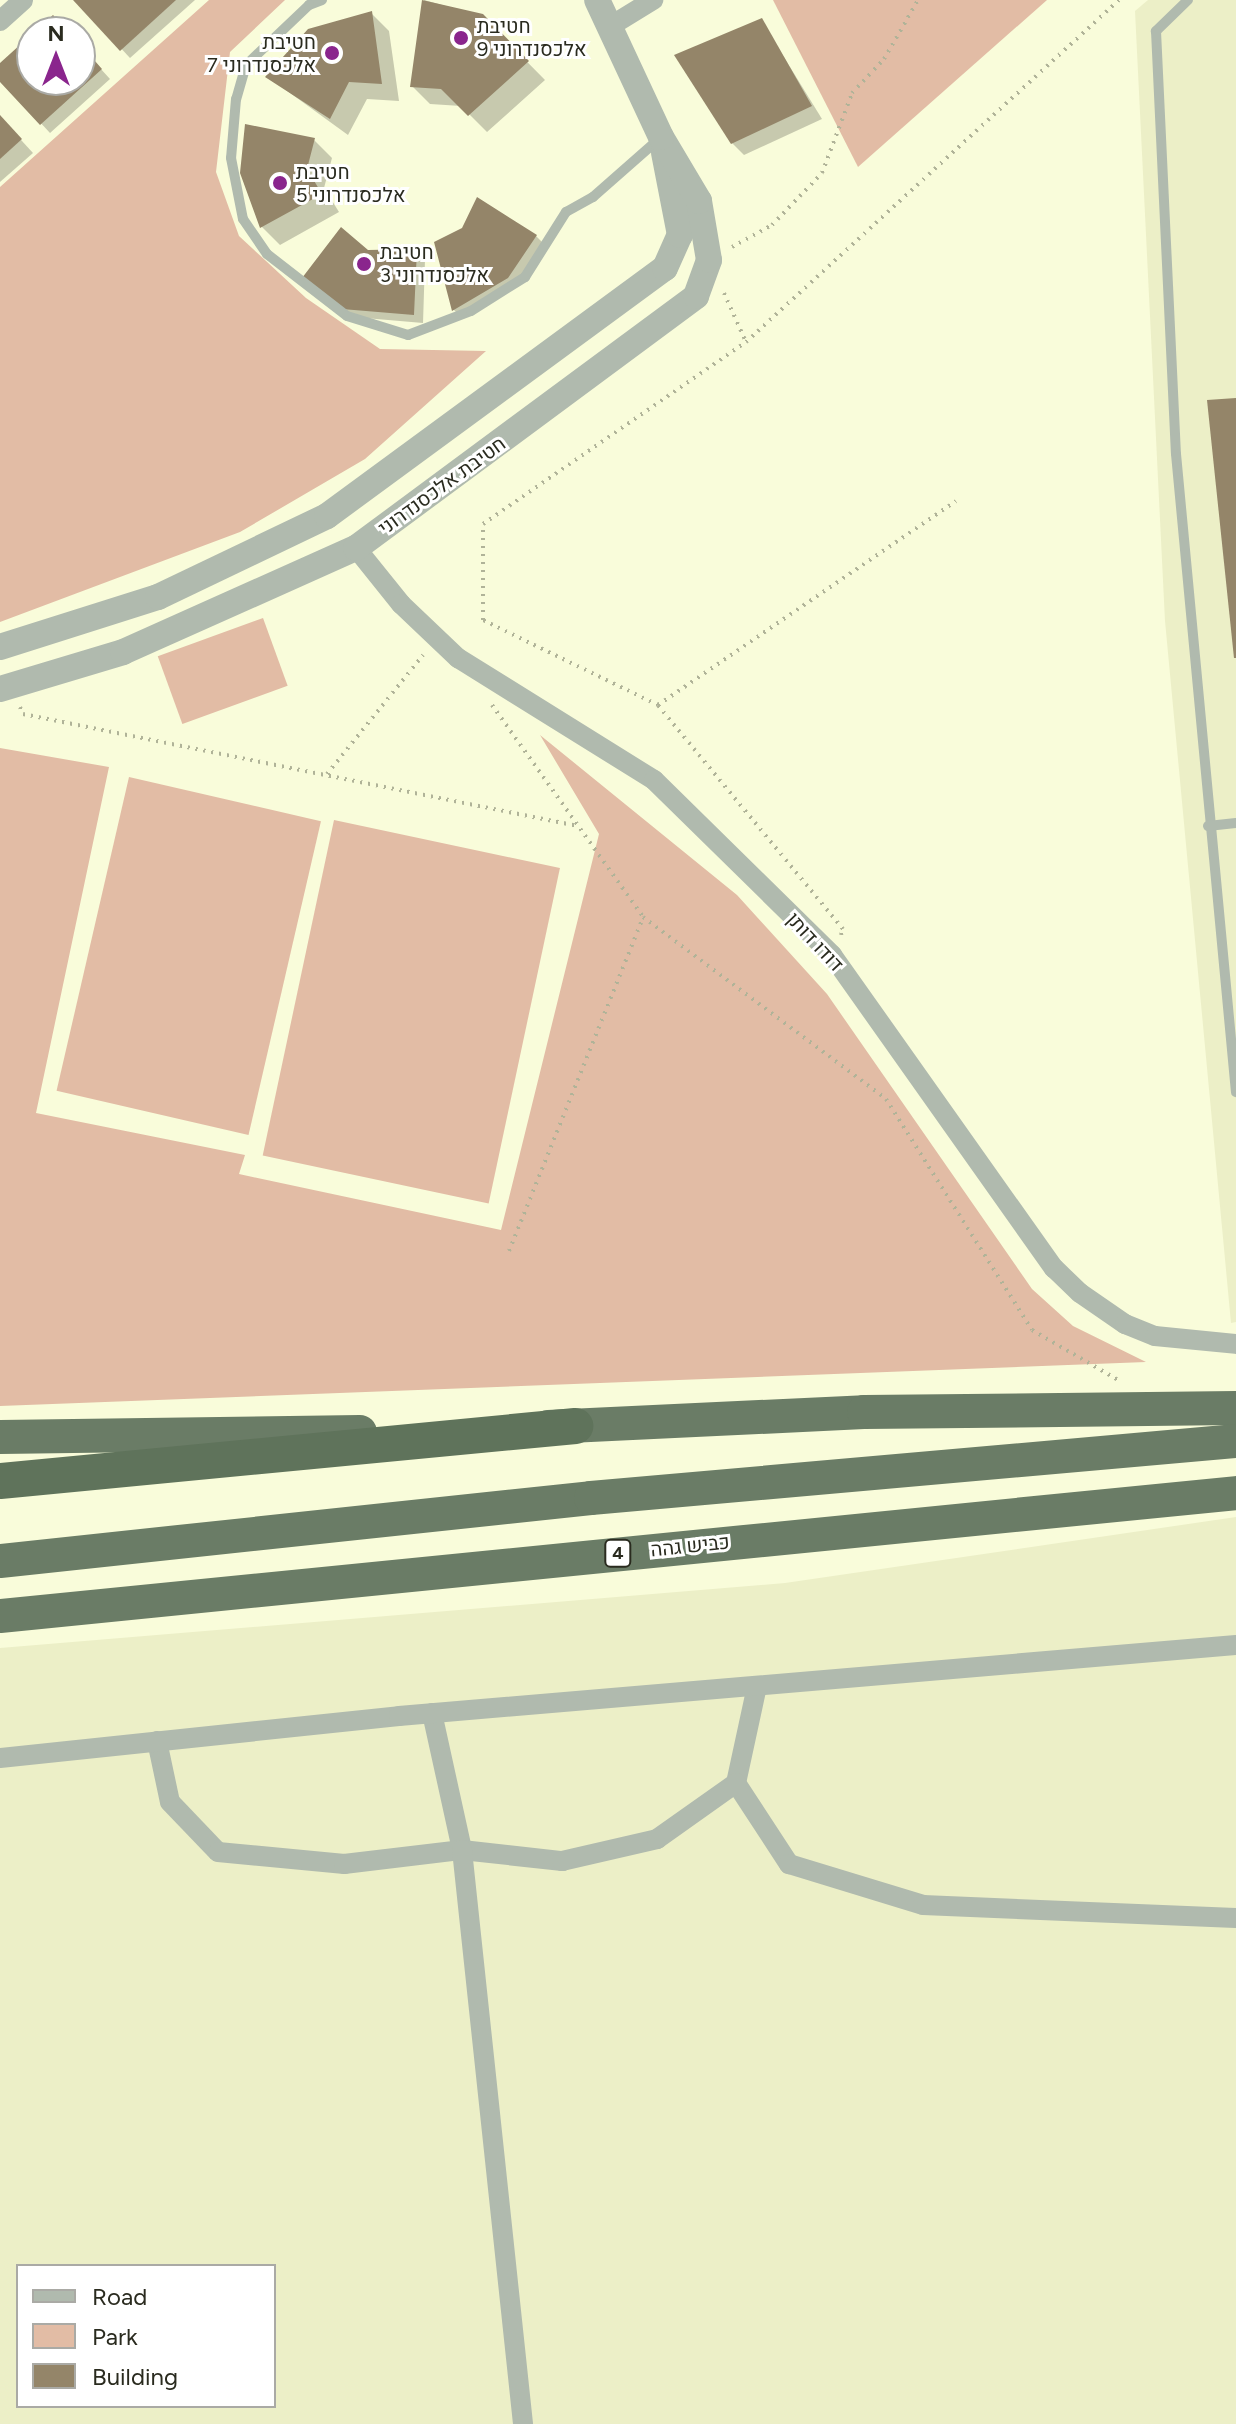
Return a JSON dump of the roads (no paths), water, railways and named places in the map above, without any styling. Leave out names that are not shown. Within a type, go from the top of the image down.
[{"type":"highway","points":[[0,1437],[575,1426],[849,1413],[1236,1408]]},
{"type":"highway","points":[[0,1481],[575,1426]]},
{"type":"highway","points":[[0,1561],[591,1498],[1236,1441]]},
{"type":"highway","name":"כביש גהה","points":[[0,1616],[1236,1493]]},
{"type":"street","points":[[0,21],[23,0]]},
{"type":"street","points":[[0,647],[158,597],[327,516],[665,268],[680,235],[661,137],[597,0]]},
{"type":"street","points":[[609,27],[653,0]]},
{"type":"street","name":"חטיבת אלכסנדרוני","points":[[0,689],[123,652],[356,548],[696,296],[709,260],[699,201],[661,137]]},
{"type":"street","name":"דודו דותן","points":[[356,548],[401,604],[458,658],[654,780],[832,955],[1054,1268],[1080,1293],[1125,1324],[1155,1336],[1236,1344]]},
{"type":"street","points":[[0,1758],[432,1713],[1236,1645]]},
{"type":"street","points":[[157,1741],[170,1802],[218,1852],[344,1864],[462,1850],[562,1861],[657,1839],[736,1783],[757,1686]]},
{"type":"street","points":[[432,1713],[462,1850],[523,2424]]},
{"type":"street","points":[[736,1783],[789,1864],[923,1905],[1236,1918]]},
{"type":"lane","points":[[322,0],[309,5],[246,65],[236,99],[231,158],[243,219],[267,254],[347,316],[408,335],[471,311],[525,277],[566,212],[593,197],[661,137]]},
{"type":"lane","points":[[1188,0],[1156,31],[1176,454],[1208,826],[1236,1092]]},
{"type":"lane","points":[[1208,826],[1236,823]]},
{"type":"place","name":"חטיבת אלכסנדרוני 9","points":[[461,38]]},
{"type":"place","name":"חטיבת אלכסנדרוני 7","points":[[332,53]]},
{"type":"place","name":"חטיבת אלכסנדרוני 5","points":[[280,183]]},
{"type":"place","name":"חטיבת אלכסנדרוני 3","points":[[364,264]]}]
